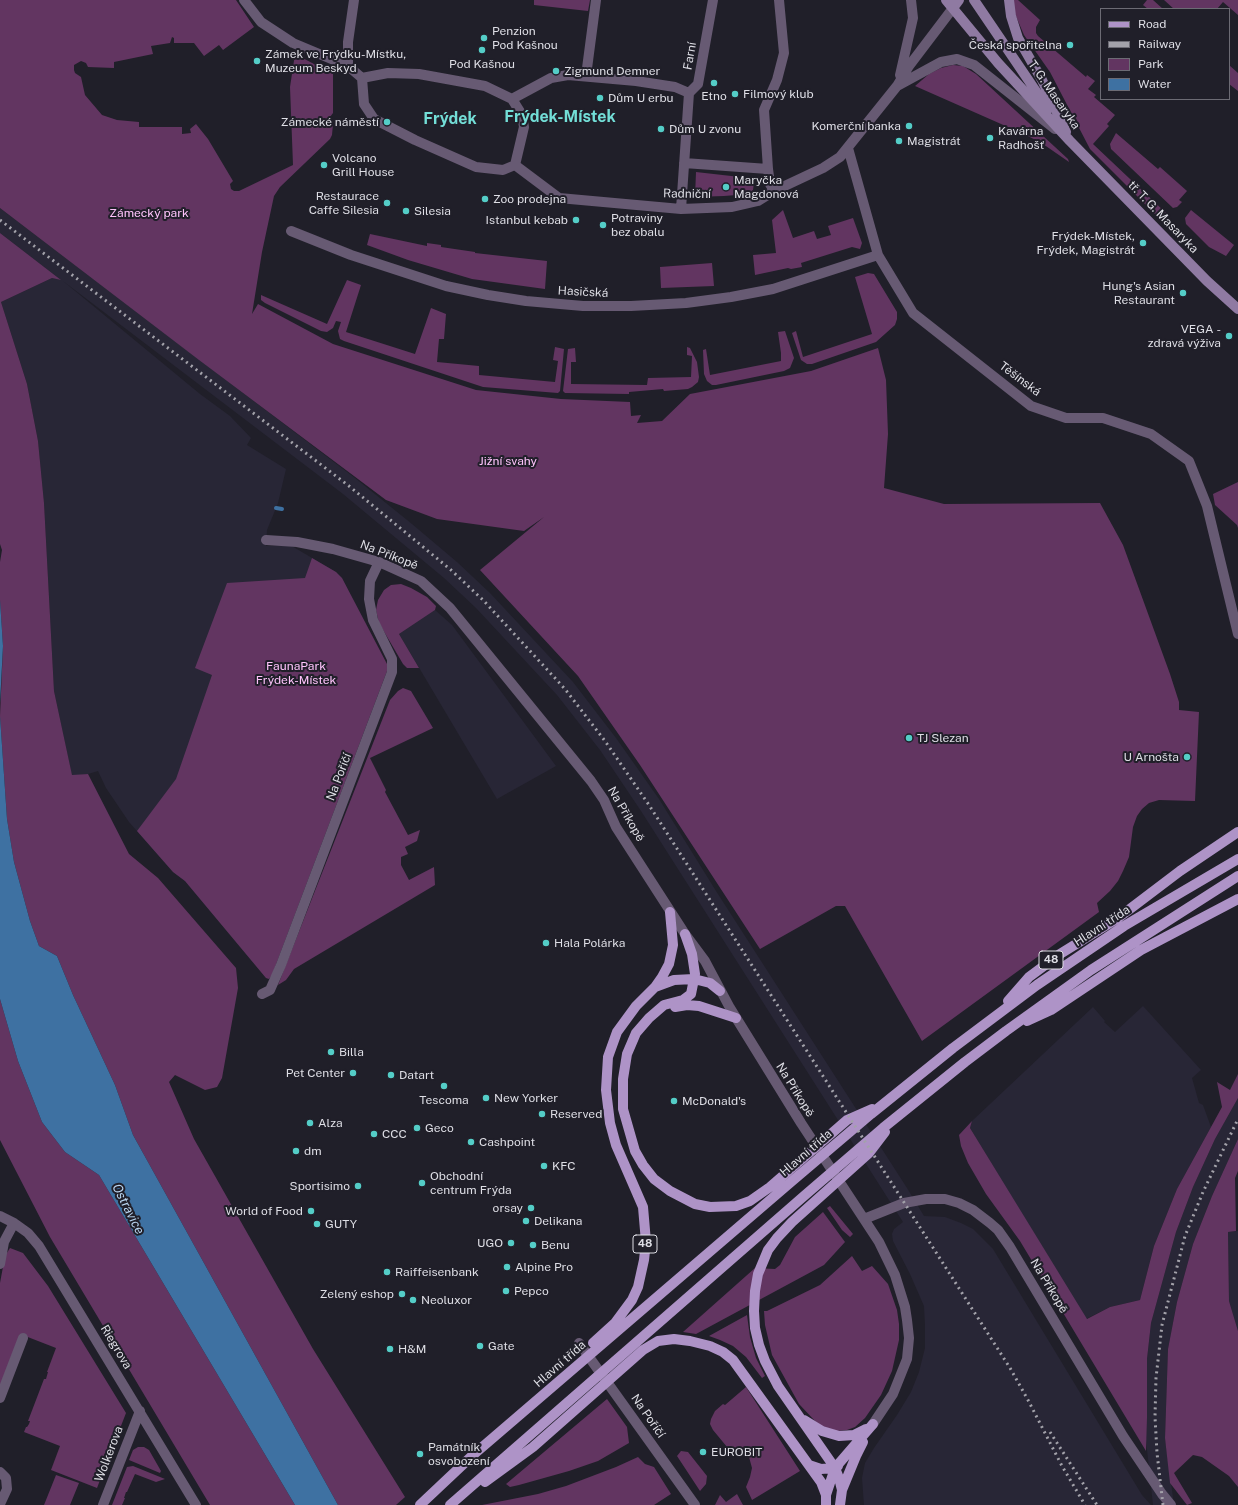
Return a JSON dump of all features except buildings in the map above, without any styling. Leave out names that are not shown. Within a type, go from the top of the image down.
[{"type":"main road","name":"48","points":[[1121,922],[1180,871],[1238,832]]},
{"type":"main road","name":"Hlavní třída","points":[[419,1505],[472,1453],[884,1103],[995,1016],[1029,977],[1060,954],[1238,860]]},
{"type":"main road","points":[[454,1505],[792,1206],[896,1118],[1006,1031],[1051,1010],[1138,946],[1238,876]]},
{"type":"main road","points":[[1138,946],[1238,899]]},
{"type":"main road","name":"48","points":[[472,1453],[615,1324],[632,1300],[638,1287],[646,1242],[643,1207],[616,1146],[610,1123],[606,1090],[608,1058],[617,1032],[636,1006],[655,987],[666,971],[672,954],[673,945],[670,912]]},
{"type":"main road","name":"48","points":[[685,934],[692,954],[694,979],[691,994],[649,1018],[636,1033],[627,1054],[622,1079],[623,1109],[635,1151],[646,1171],[661,1185],[695,1204],[710,1207],[736,1206],[750,1201],[770,1186],[847,1120],[884,1103]]},
{"type":"main road","name":"48","points":[[655,987],[674,980],[694,979],[710,983],[720,991]]},
{"type":"main road","name":"48","points":[[665,1008],[699,1006],[736,1018]]},
{"type":"main road","points":[[842,1490],[835,1468],[769,1370],[759,1345],[755,1328],[755,1292],[758,1274],[768,1250],[777,1238],[792,1222],[869,1153],[896,1118]]},
{"type":"main road","points":[[450,1505],[489,1475],[533,1447],[643,1350],[652,1344],[665,1340],[680,1339],[703,1344],[717,1349],[729,1356],[746,1376],[821,1482],[826,1500]]},
{"type":"main road","points":[[798,1415],[822,1431],[839,1436],[858,1434],[873,1424]]},
{"type":"main road","points":[[840,1505],[842,1490],[856,1456],[873,1424]]},
{"type":"main road","points":[[826,1500],[835,1468],[873,1424]]},
{"type":"main road","points":[[808,1465],[822,1469],[835,1468],[856,1456]]},
{"type":"street","points":[[244,0],[261,22],[286,39],[348,66],[362,78],[364,104],[374,119],[415,140],[476,167],[503,170],[515,165],[524,127],[522,115],[512,99],[485,86],[420,74],[388,73],[362,78]]},
{"type":"street","points":[[348,66],[348,42],[354,0]]},
{"type":"street","points":[[586,76],[596,0]]},
{"type":"street","name":"Farní","points":[[681,209],[689,93],[698,84],[713,0]]},
{"type":"street","points":[[774,190],[770,184],[768,169],[764,110],[778,80],[784,53],[779,0]]},
{"type":"street","points":[[897,86],[913,18],[911,0]]},
{"type":"street","name":"T. G. Masaryka","points":[[946,0],[956,4],[998,63],[1070,141]]},
{"type":"street","name":"T. G. Masaryka","points":[[974,0],[1070,141]]},
{"type":"street","points":[[1010,0],[1011,16],[1018,38],[1042,80],[1070,141]]},
{"type":"street","name":"Radniční","points":[[515,165],[559,198],[681,209],[732,207],[758,201],[774,190],[823,168],[840,157],[897,86],[909,66],[956,4]]},
{"type":"street","points":[[897,86],[941,62],[957,59],[974,65],[1070,141]]},
{"type":"street","points":[[512,99],[551,78],[568,75],[636,81],[675,87],[689,93]]},
{"type":"street","name":"tř. T. G. Masaryka","points":[[1070,141],[1208,281],[1238,309]]},
{"type":"street","name":"Těšínská","points":[[848,148],[878,255],[913,313],[1031,406],[1066,418],[1103,418],[1151,434],[1189,461],[1207,506],[1238,634]]},
{"type":"street","points":[[684,163],[768,169]]},
{"type":"street","name":"Hasičská","points":[[291,231],[351,255],[446,286],[488,296],[583,306],[670,304],[731,297],[773,289],[878,255]]},
{"type":"street","name":"Na Příkopě","points":[[266,540],[297,542],[333,549],[379,562],[420,581],[450,608],[591,781],[604,800],[616,826],[670,912],[705,961],[720,991],[800,1123],[882,1247],[895,1274],[905,1307],[909,1338],[907,1359],[892,1394],[873,1424]]},
{"type":"street","name":"Na Poříčí","points":[[262,994],[270,990],[281,965],[392,672],[392,659],[373,620],[369,599],[370,581],[379,562]]},
{"type":"street","name":"Na Příkopě","points":[[864,1219],[904,1204],[926,1199],[945,1199],[959,1203],[973,1210],[990,1222],[998,1230],[1010,1247],[1123,1436],[1171,1505]]},
{"type":"street","name":"Riegrova","points":[[0,1216],[28,1233],[39,1246],[196,1505]]},
{"type":"street","points":[[0,1264],[4,1242],[14,1224]]},
{"type":"street","points":[[0,1398],[23,1338]]},
{"type":"street","name":"Na Poříčí","points":[[579,1343],[694,1505]]},
{"type":"street","name":"Wolkerova","points":[[103,1505],[140,1412]]},
{"type":"street","points":[[0,1472],[6,1478],[6,1489],[0,1504]]},
{"type":"shaded area","points":[[0,208],[355,478],[412,524],[457,562],[490,593],[573,682],[616,738],[659,799],[716,891],[924,1216],[945,1217],[961,1223],[973,1229],[993,1249],[1142,1495],[1151,1505],[864,1505],[862,1478],[865,1463],[911,1392],[919,1372],[925,1348],[924,1306],[893,1241],[892,1234],[894,1229],[903,1222],[641,811],[600,750],[557,695],[476,608],[444,578],[343,494],[63,281],[200,394],[230,416],[251,438],[247,445],[286,469],[278,503],[267,530],[266,546],[290,545],[336,572],[342,578],[387,671],[272,975],[269,979],[266,978],[185,881],[173,872],[129,822],[106,788],[98,771],[72,776],[54,691],[44,503],[38,441],[27,384],[1,302],[52,278],[61,280],[0,233]]},
{"type":"shaded area","points":[[435,610],[452,625],[556,766],[497,799],[399,634]]},
{"type":"shaded area","points":[[1143,1006],[1201,1070],[1192,1078],[1199,1103],[1203,1105],[1211,1127],[1177,1189],[1154,1246],[1140,1300],[1110,1307],[1086,1319],[970,1128],[972,1121],[1093,1007],[1105,1021],[1104,1022],[1115,1032]]},
{"type":"shaded area","points":[[1238,1098],[1238,1139],[1212,1196],[1193,1244],[1177,1302],[1168,1349],[1165,1438],[1174,1505],[1153,1505],[1146,1440],[1147,1359],[1151,1323],[1176,1232],[1193,1187],[1215,1139]]},
{"type":"shaded area","points":[[1238,1231],[1238,1331],[1229,1301],[1228,1232]]},
{"type":"green space","name":"TJ Slezan","points":[[0,0],[236,0],[254,27],[223,50],[219,45],[204,56],[194,43],[174,43],[174,38],[172,37],[170,43],[151,46],[153,54],[114,62],[114,68],[88,67],[86,63],[81,61],[74,65],[75,73],[81,77],[85,95],[102,115],[117,120],[139,122],[139,127],[182,127],[182,134],[191,133],[190,129],[196,124],[208,139],[233,181],[230,184],[231,189],[234,191],[239,191],[293,165],[290,87],[295,54],[333,74],[333,113],[330,117],[331,123],[333,124],[332,135],[330,139],[280,187],[274,196],[262,252],[252,314],[258,304],[333,344],[476,390],[561,399],[630,402],[631,416],[641,415],[637,423],[662,421],[690,394],[811,371],[878,348],[886,380],[888,434],[884,488],[944,504],[1100,503],[1123,545],[1170,674],[1179,702],[1179,710],[1199,712],[1195,801],[1159,800],[1149,803],[1142,809],[1137,816],[1133,827],[1129,857],[1118,881],[1097,903],[1099,912],[922,1041],[845,906],[836,906],[760,949],[640,765],[578,676],[480,570],[544,517],[524,531],[437,519],[386,500],[0,208]]},
{"type":"green space","points":[[534,0],[590,0],[588,11],[534,5]]},
{"type":"green space","points":[[1013,0],[1018,0],[1040,20],[1036,27],[1036,33],[1038,36],[1086,77],[1087,75],[1095,81],[1088,89],[1096,95],[1094,97],[1115,115],[1107,124],[1109,126],[1093,144],[1168,215],[1167,219],[1160,219],[1090,149],[1050,72],[1024,35],[1015,14]]},
{"type":"green space","points":[[1147,0],[1153,0],[1162,8],[1147,8],[1143,5]]},
{"type":"green space","points":[[1164,0],[1238,0],[1238,15],[1223,2],[1218,8],[1173,8]]},
{"type":"green space","points":[[953,65],[963,66],[976,74],[1068,159],[1069,162],[1043,144],[1026,135],[915,86],[929,74],[941,68]]},
{"type":"green space","points":[[1230,66],[1238,73],[1238,91],[1230,85]]},
{"type":"green space","points":[[1116,133],[1158,169],[1160,167],[1187,191],[1179,200],[1182,202],[1177,207],[1173,208],[1111,149],[1110,144]]},
{"type":"green space","points":[[696,172],[749,178],[754,182],[753,190],[749,194],[695,197]]},
{"type":"green space","points":[[783,210],[793,238],[814,231],[817,239],[831,235],[828,226],[853,218],[862,243],[860,249],[852,247],[801,263],[802,267],[791,269],[788,268],[755,275],[753,255],[776,253],[772,220]]},
{"type":"green space","points":[[1191,210],[1234,245],[1226,256],[1209,247],[1186,224],[1185,218]]},
{"type":"green space","points":[[0,233],[61,280],[52,278],[1,302],[27,384],[38,441],[44,503],[54,691],[72,775],[88,774],[129,854],[158,878],[236,968],[238,988],[222,1078],[217,1087],[205,1090],[175,1075],[169,1082],[194,1139],[313,1349],[405,1497],[396,1505],[338,1505],[133,1135],[115,1085],[73,995],[57,956],[39,946],[30,921],[14,862],[7,819],[0,716],[3,646],[0,600],[0,562],[2,550],[0,544]]},
{"type":"green space","points":[[370,234],[427,246],[427,243],[475,253],[547,261],[545,289],[472,279],[408,260],[367,245]]},
{"type":"green space","points":[[712,263],[714,286],[661,288],[660,267]]},
{"type":"green space","points":[[868,273],[874,274],[897,312],[895,325],[876,342],[812,364],[807,364],[801,360],[792,333],[796,331],[803,357],[872,334],[855,277]]},
{"type":"green space","points":[[347,280],[361,285],[346,332],[415,354],[431,308],[446,314],[444,339],[439,339],[437,362],[479,366],[479,375],[555,382],[558,361],[553,360],[555,347],[564,349],[560,391],[558,393],[483,387],[344,341],[340,339],[338,331],[341,322],[336,321],[333,328],[327,332],[321,331],[261,300],[261,295],[327,324]]},
{"type":"green space","points":[[785,331],[794,358],[790,368],[784,371],[716,385],[712,385],[707,381],[704,374],[703,350],[706,349],[710,375],[781,361],[778,332]]},
{"type":"green space","points":[[687,347],[690,348],[697,362],[699,377],[698,382],[688,389],[664,391],[663,389],[629,392],[629,394],[565,393],[563,391],[568,349],[575,348],[576,362],[571,362],[571,384],[647,385],[648,378],[691,377],[692,356],[687,355]]},
{"type":"green space","points":[[1238,482],[1238,528],[1237,525],[1215,505],[1213,494]]},
{"type":"green space","name":"FaunaPark Frýdek-Místek","points":[[312,558],[336,572],[342,578],[387,664],[387,671],[272,975],[269,979],[266,978],[185,881],[173,872],[137,831],[176,779],[212,675],[195,668],[227,583],[305,578]]},
{"type":"green space","points":[[401,584],[427,597],[436,606],[435,610],[399,634],[419,668],[407,668],[403,664],[379,623],[376,610],[378,600],[384,590],[391,585]]},
{"type":"green space","points":[[403,688],[411,691],[433,728],[370,758],[386,790],[385,792],[408,835],[420,830],[417,841],[405,847],[408,854],[401,857],[401,865],[409,880],[434,867],[435,885],[294,969],[286,980],[278,985],[390,700]]},
{"type":"green space","points":[[0,999],[18,1061],[42,1122],[65,1152],[99,1175],[295,1505],[210,1505],[50,1237],[0,1140]]},
{"type":"green space","points":[[1238,1074],[1238,1098],[1215,1139],[1193,1187],[1176,1232],[1151,1323],[1147,1359],[1146,1451],[1020,1241],[986,1194],[968,1163],[961,1146],[959,1135],[972,1121],[970,1128],[1087,1319],[1110,1307],[1140,1300],[1154,1246],[1177,1189],[1222,1107],[1217,1082],[1230,1090]]},
{"type":"green space","points":[[1238,1139],[1238,1171],[1235,1178],[1236,1231],[1228,1232],[1229,1301],[1238,1331],[1238,1487],[1229,1476],[1202,1457],[1193,1455],[1174,1473],[1192,1503],[1187,1505],[1170,1483],[1165,1438],[1168,1349],[1177,1302],[1193,1244],[1212,1196]]},
{"type":"green space","points":[[830,1206],[853,1234],[850,1237],[842,1230],[827,1208]]},
{"type":"green space","points":[[823,1212],[845,1242],[824,1265],[696,1334],[683,1332],[755,1268],[775,1269],[780,1265],[795,1237]]},
{"type":"green space","points":[[10,1248],[23,1253],[48,1286],[126,1413],[97,1488],[51,1470],[60,1446],[24,1432],[29,1424],[30,1421],[28,1421],[44,1379],[46,1379],[56,1348],[20,1334],[0,1386],[0,1283],[5,1256]]},
{"type":"green space","points":[[852,1256],[862,1271],[872,1266],[888,1284],[897,1310],[899,1340],[892,1371],[881,1395],[865,1418],[855,1427],[837,1431],[824,1428],[799,1404],[772,1355],[765,1325],[764,1311],[767,1311],[820,1285]]},
{"type":"green space","points":[[747,1315],[750,1337],[756,1358],[765,1376],[762,1378],[746,1357],[733,1346],[709,1336]]},
{"type":"green space","points":[[746,1387],[800,1471],[752,1500],[746,1487],[752,1468],[749,1457],[740,1447],[732,1453],[713,1430],[710,1424],[715,1411],[723,1404],[725,1405]]},
{"type":"green space","points":[[607,1399],[627,1427],[629,1443],[598,1461],[569,1471],[510,1487],[506,1484]]},
{"type":"green space","points":[[138,1447],[144,1447],[149,1450],[161,1471],[160,1473],[129,1460],[133,1450]]},
{"type":"green space","points":[[681,1451],[688,1452],[707,1476],[706,1484],[700,1491],[677,1456]]},
{"type":"green space","points":[[638,1457],[645,1464],[654,1467],[671,1494],[654,1505],[482,1505],[538,1494],[566,1486]]},
{"type":"green space","points":[[133,1466],[165,1479],[156,1482],[135,1474],[126,1492],[122,1505],[112,1505],[127,1467]]},
{"type":"green space","points":[[56,1475],[79,1483],[70,1505],[44,1505]]},
{"type":"green space","points":[[737,1494],[743,1505],[715,1505],[720,1495],[726,1502]]},
{"type":"water","points":[[0,600],[3,646],[0,703]]},
{"type":"water","name":"Ostravice","points":[[0,716],[7,819],[14,862],[30,921],[39,946],[57,956],[73,995],[115,1085],[133,1135],[338,1505],[295,1505],[99,1175],[65,1152],[42,1122],[18,1061],[0,999]]},
{"type":"waterway","points":[[276,508],[282,509]]},
{"type":"railway","points":[[0,220],[349,486],[451,570],[483,600],[565,689],[605,741],[649,805],[1010,1368],[1062,1466],[1085,1505]]},
{"type":"railway","points":[[1163,1505],[1157,1453],[1155,1417],[1156,1378],[1162,1325],[1185,1236],[1203,1192],[1238,1119]]},
{"type":"railway","points":[[1050,1432],[1097,1505]]},
{"type":"place","name":"Penzion Pod Kašnou","points":[[484,38]]},
{"type":"place","name":"Česká spořitelna","points":[[1070,45]]},
{"type":"place","name":"Pod Kašnou","points":[[482,50]]},
{"type":"place","name":"Zámek ve Frýdku-Místku, Muzeum Beskyd","points":[[257,61]]},
{"type":"place","name":"Zigmund Demner","points":[[556,71]]},
{"type":"place","name":"Etno","points":[[714,83]]},
{"type":"place","name":"Filmový klub","points":[[735,94]]},
{"type":"place","name":"Dům U erbu","points":[[600,98]]},
{"type":"place","name":"Zámecké náměstí","points":[[387,122]]},
{"type":"place","name":"Komerční banka","points":[[909,126]]},
{"type":"place","name":"Dům U zvonu","points":[[661,129]]},
{"type":"place","name":"Kavárna Radhošť","points":[[990,138]]},
{"type":"place","name":"Magistrát","points":[[899,141]]},
{"type":"place","name":"Volcano Grill House","points":[[324,165]]},
{"type":"place","name":"Maryčka Magdonová","points":[[726,187]]},
{"type":"place","name":"Zoo prodejna","points":[[485,199]]},
{"type":"place","name":"Restaurace Caffe Silesia","points":[[387,203]]},
{"type":"place","name":"Silesia","points":[[406,211]]},
{"type":"place","name":"Istanbul kebab","points":[[576,220]]},
{"type":"place","name":"Potraviny bez obalu","points":[[603,225]]},
{"type":"place","name":"Frýdek-Místek, Frýdek, Magistrát","points":[[1143,243]]},
{"type":"place","name":"Hung's Asian Restaurant","points":[[1183,293]]},
{"type":"place","name":"VEGA - zdravá výživa","points":[[1229,336]]},
{"type":"place","name":"TJ Slezan","points":[[909,738]]},
{"type":"place","name":"U Arnošta","points":[[1187,757]]},
{"type":"place","name":"Hala Polárka","points":[[546,943]]},
{"type":"place","name":"Billa","points":[[331,1052]]},
{"type":"place","name":"Pet Center","points":[[353,1073]]},
{"type":"place","name":"Datart","points":[[391,1075]]},
{"type":"place","name":"Tescoma","points":[[444,1086]]},
{"type":"place","name":"New Yorker","points":[[486,1098]]},
{"type":"place","name":"McDonald's","points":[[674,1101]]},
{"type":"place","name":"Reserved","points":[[542,1114]]},
{"type":"place","name":"Alza","points":[[310,1123]]},
{"type":"place","name":"Geco","points":[[417,1128]]},
{"type":"place","name":"CCC","points":[[374,1134]]},
{"type":"place","name":"Cashpoint","points":[[471,1142]]},
{"type":"place","name":"dm","points":[[296,1151]]},
{"type":"place","name":"KFC","points":[[544,1166]]},
{"type":"place","name":"Obchodní centrum Frýda","points":[[422,1183]]},
{"type":"place","name":"Sportisimo","points":[[358,1186]]},
{"type":"place","name":"orsay","points":[[531,1208]]},
{"type":"place","name":"World of Food","points":[[311,1211]]},
{"type":"place","name":"Delikana","points":[[526,1221]]},
{"type":"place","name":"GUTY","points":[[317,1224]]},
{"type":"place","name":"UGO","points":[[511,1243]]},
{"type":"place","name":"Benu","points":[[533,1245]]},
{"type":"place","name":"Alpine Pro","points":[[507,1267]]},
{"type":"place","name":"Raiffeisenbank","points":[[387,1272]]},
{"type":"place","name":"Pepco","points":[[506,1291]]},
{"type":"place","name":"Zelený eshop","points":[[402,1294]]},
{"type":"place","name":"Neoluxor","points":[[413,1300]]},
{"type":"place","name":"Gate","points":[[480,1346]]},
{"type":"place","name":"H&M","points":[[390,1349]]},
{"type":"place","name":"EUROBIT","points":[[703,1452]]},
{"type":"place","name":"Památník osvobození","points":[[420,1454]]},
{"type":"district","name":"Frýdek-Místek","points":[[560,117]]},
{"type":"district","name":"Frýdek","points":[[450,119]]},
{"type":"park label","name":"Zámecký park","points":[[149,213]]},
{"type":"park label","name":"Jižní svahy","points":[[508,461]]}]
